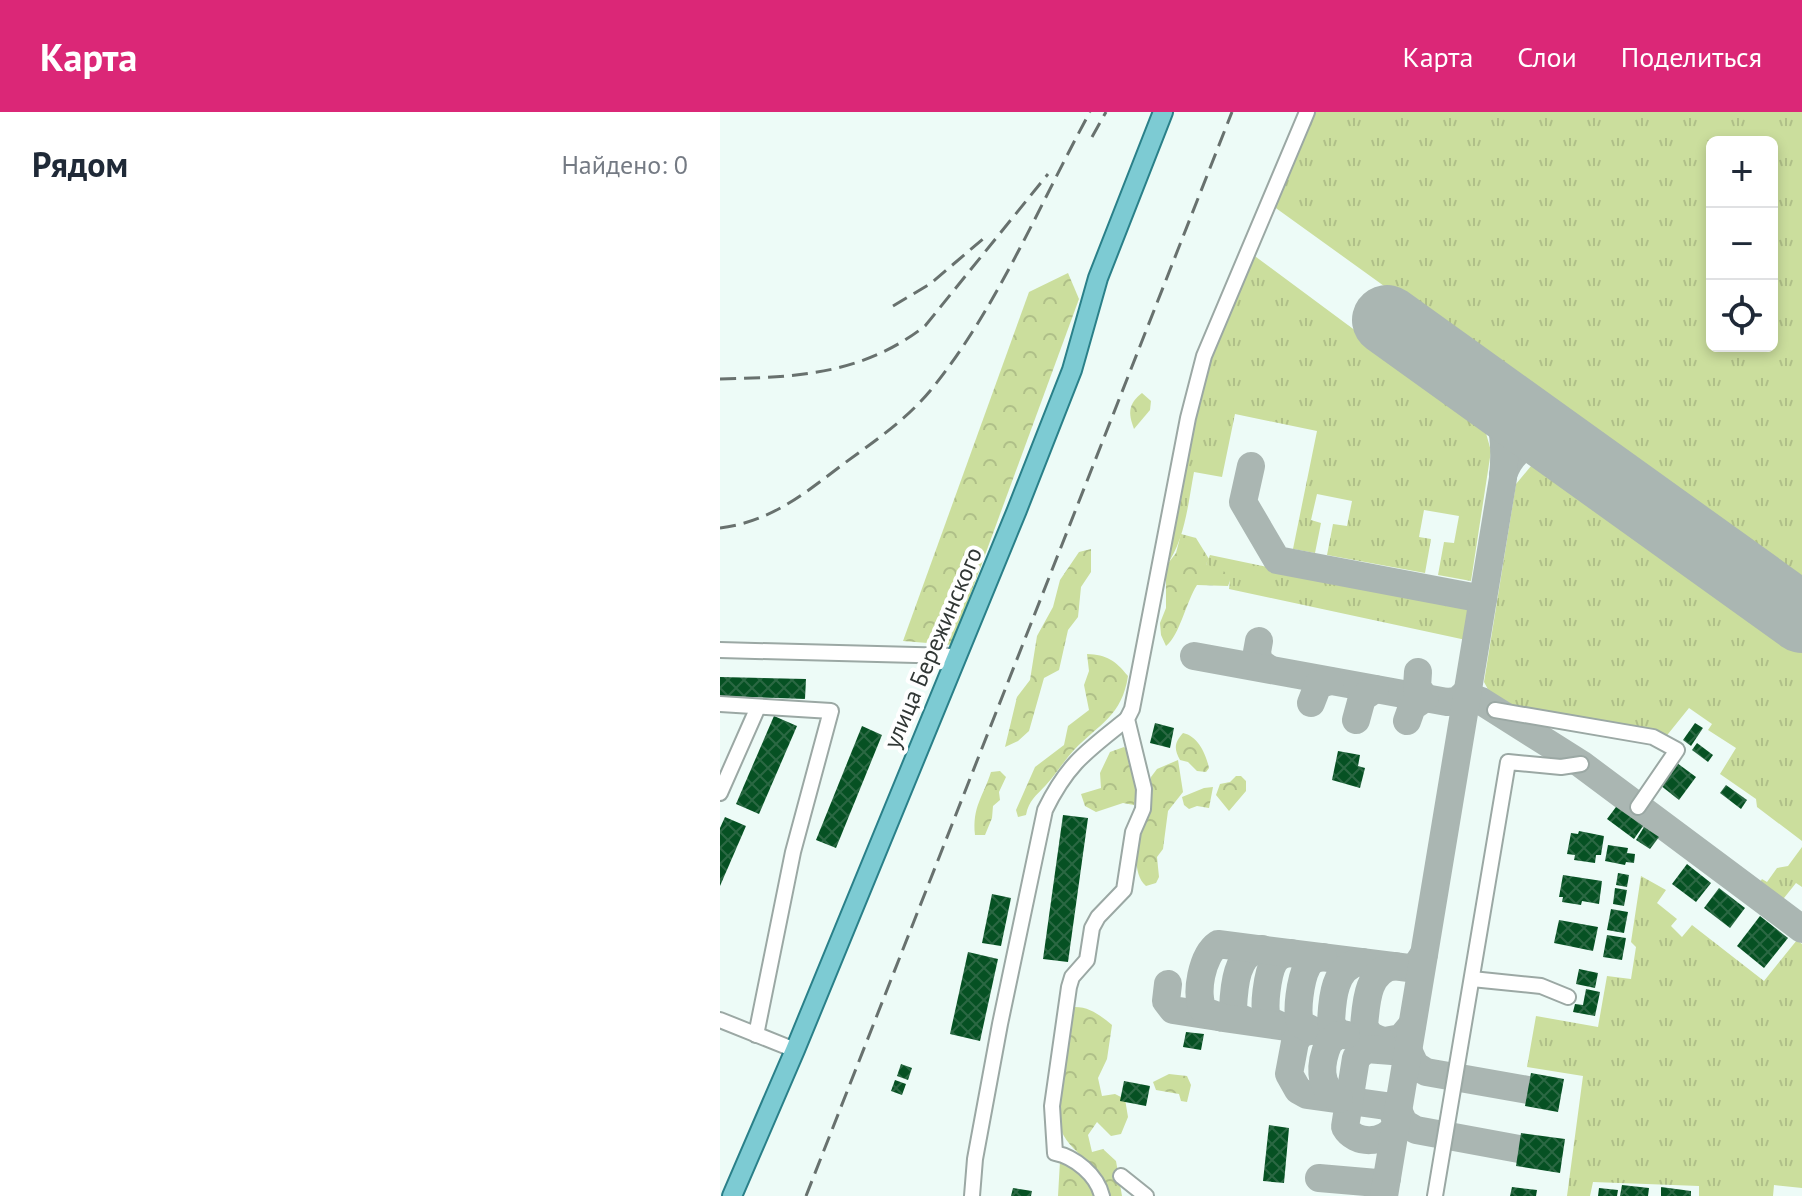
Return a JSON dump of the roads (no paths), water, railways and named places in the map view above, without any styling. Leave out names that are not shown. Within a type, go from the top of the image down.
[{"type":"main road","name":"улица Бережинского","points":[[732,1196],[795,1050],[1063,394],[1098,278],[1163,112]]},
{"type":"street","points":[[972,1196],[986,1099],[1045,810],[1057,785],[1078,758],[1127,719],[1132,709],[1188,418],[1204,356],[1307,112]]},
{"type":"street","points":[[720,650],[954,656]]},
{"type":"street","points":[[720,704],[831,711],[793,852],[756,1035]]},
{"type":"street","points":[[721,786],[758,707]]},
{"type":"street","points":[[1495,710],[1653,737],[1677,750],[1638,807]]},
{"type":"street","points":[[1102,1196],[1093,1179],[1075,1160],[1055,1153],[1052,1106],[1072,977],[1087,960],[1092,928],[1106,907],[1124,890],[1133,832],[1143,809],[1144,789],[1127,719]]},
{"type":"street","points":[[1435,1196],[1508,762],[1561,767],[1581,764]]},
{"type":"street","points":[[1472,979],[1541,986],[1568,997]]},
{"type":"street","points":[[720,1020],[795,1050]]},
{"type":"street","points":[[1121,1176],[1146,1196]]},
{"type":"railway","points":[[720,528],[755,520],[800,496],[888,431],[930,391],[954,360],[996,292],[1090,112]]},
{"type":"railway","points":[[1092,137],[1106,112]]},
{"type":"railway","points":[[806,1196],[1232,112]]},
{"type":"railway","points":[[720,379],[776,377],[828,370],[877,355],[901,342],[925,326],[1048,174]]},
{"type":"railway","points":[[893,306],[930,284],[983,239]]}]
